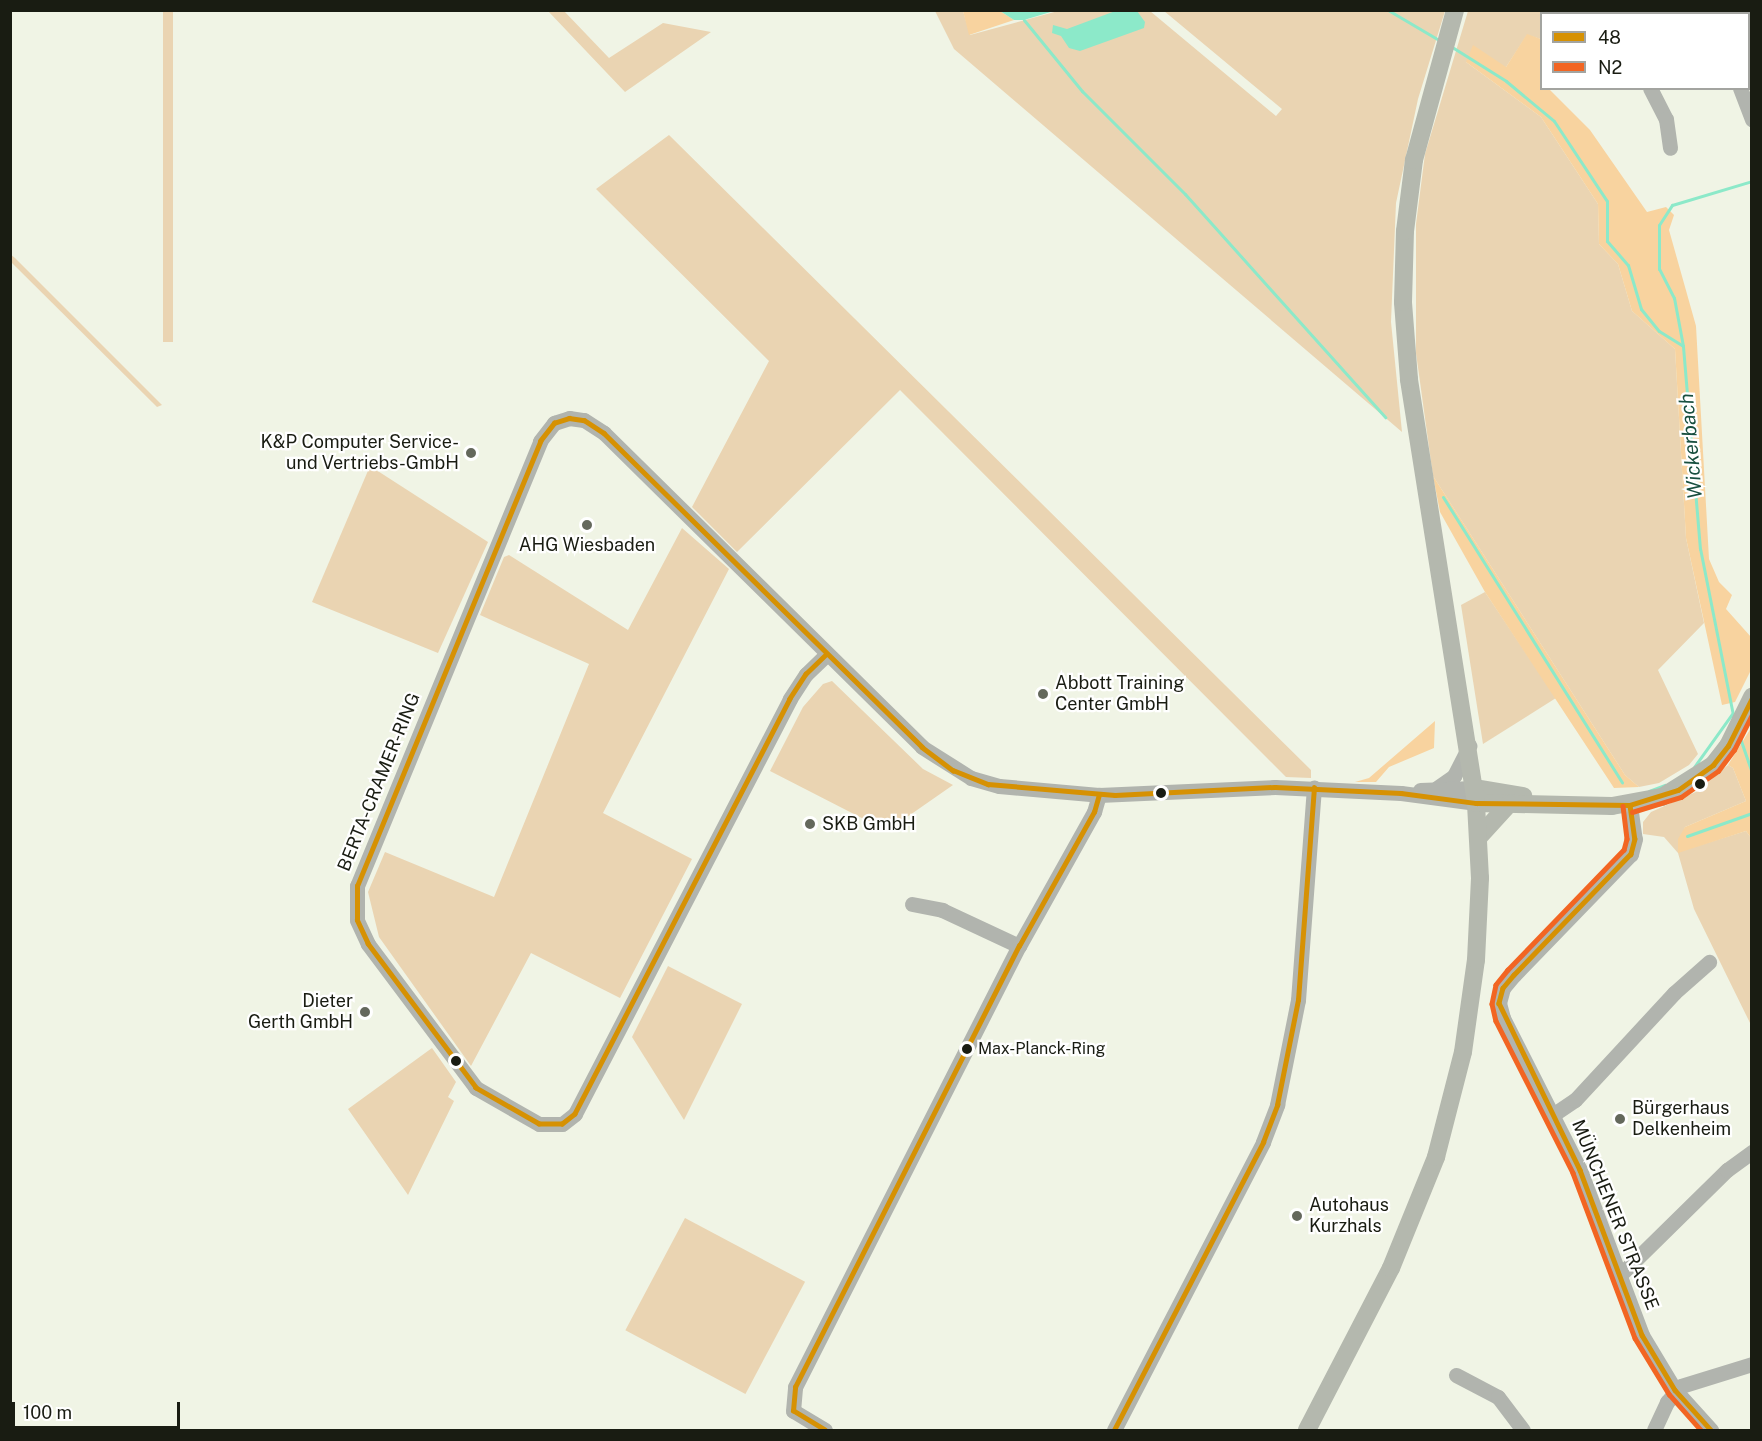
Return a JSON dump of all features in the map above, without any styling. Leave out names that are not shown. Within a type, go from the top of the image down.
[{"type":"main road","points":[[1307,1431],[1395,1258],[1446,1121],[1463,1052],[1476,960],[1479,838],[1475,796],[1409,379],[1403,302],[1409,195],[1422,126],[1455,10]]},
{"type":"main road","points":[[1475,796],[1547,803],[1630,806],[1678,790],[1713,765],[1728,746],[1748,705]]},
{"type":"main road","points":[[1475,796],[1509,804],[1547,803]]},
{"type":"main road","points":[[1479,838],[1509,804]]},
{"type":"street","points":[[1651,90],[1666,119],[1670,148]]},
{"type":"street","points":[[1741,90],[1750,111]]},
{"type":"street","name":"BERTA-CRAMER-RING","points":[[828,654],[806,674],[790,699],[575,1114],[562,1124],[539,1124],[476,1088],[368,944],[357,920],[357,886],[549,428],[560,421],[576,418],[604,434],[828,654],[922,747],[953,770],[999,786],[1099,795]]},
{"type":"street","points":[[1436,788],[1454,776],[1468,746]]},
{"type":"street","points":[[825,1431],[793,1411],[795,1387],[1019,946],[1094,812],[1099,795],[1234,788],[1314,788],[1475,796]]},
{"type":"street","points":[[1114,1431],[1263,1142],[1277,1105],[1298,1000],[1314,788]]},
{"type":"street","points":[[1401,793],[1436,788],[1475,796]]},
{"type":"street","name":"MÜNCHENER STRASSE","points":[[1630,806],[1635,839],[1628,859],[1560,923],[1499,996],[1503,1018],[1554,1114],[1580,1170],[1618,1277],[1642,1335],[1675,1390],[1711,1431]]},
{"type":"street","points":[[912,904],[942,910],[1019,946]]},
{"type":"street","points":[[1554,1114],[1575,1100],[1674,993],[1708,962]]},
{"type":"street","points":[[1618,1277],[1727,1170],[1752,1152]]},
{"type":"street","points":[[1654,1431],[1675,1390],[1752,1364]]},
{"type":"street","points":[[1456,1375],[1498,1397],[1523,1431]]},
{"type":"shaded area","points":[[1118,10],[1137,11],[1145,22],[1144,28],[1080,51],[1069,48],[1061,36],[1052,33],[1053,25],[1067,29]]},
{"type":"shaded area","points":[[163,11],[173,11],[173,342],[163,342]]},
{"type":"shaded area","points":[[548,11],[564,11],[609,58],[663,23],[711,32],[625,92]]},
{"type":"shaded area","points":[[935,11],[963,11],[970,35],[1058,11],[1150,11],[1276,116],[1282,109],[1164,11],[1445,11],[1418,99],[1396,203],[1391,322],[1402,432],[954,49]]},
{"type":"shaded area","points":[[963,11],[1000,11],[1014,20],[969,35]]},
{"type":"shaded area","points":[[1000,11],[1054,11],[1024,20],[1014,20]]},
{"type":"shaded area","points":[[1468,11],[1593,11],[1540,12],[1540,39],[1527,35],[1506,67],[1466,62],[1541,117],[1598,204],[1599,244],[1618,264],[1632,311],[1675,349],[1686,538],[1704,623],[1658,670],[1698,754],[1689,765],[1659,783],[1639,787],[1625,775],[1433,476],[1416,353],[1416,224],[1425,154]]},
{"type":"shaded area","points":[[1527,34],[1540,39],[1540,90],[1550,90],[1590,130],[1647,212],[1666,207],[1674,215],[1669,230],[1696,326],[1709,559],[1719,582],[1732,595],[1726,609],[1751,637],[1751,670],[1735,702],[1722,705],[1686,538],[1675,349],[1632,311],[1618,264],[1599,244],[1598,204],[1541,117],[1466,62],[1473,45],[1506,67]]},
{"type":"shaded area","points":[[669,135],[1311,770],[1311,778],[1286,777],[900,390],[737,552],[692,507],[769,361],[596,189]]},
{"type":"shaded area","points":[[10,254],[162,405],[157,407],[11,262]]},
{"type":"shaded area","points":[[370,466],[488,542],[438,653],[312,602]]},
{"type":"shaded area","points":[[1433,476],[1625,775],[1639,787],[1614,788],[1485,592],[1440,512]]},
{"type":"shaded area","points":[[682,528],[729,569],[603,813],[692,859],[620,998],[531,953],[471,1066],[379,937],[368,892],[385,852],[494,897],[589,664],[480,615],[504,557],[509,555],[628,630]]},
{"type":"shaded area","points":[[1485,592],[1556,698],[1483,744],[1461,605]]},
{"type":"shaded area","points":[[832,681],[923,769],[953,785],[887,831],[770,771],[803,707],[823,684]]},
{"type":"shaded area","points":[[1435,721],[1434,748],[1389,767],[1376,782],[1355,782],[1369,778]]},
{"type":"shaded area","points":[[1751,728],[1751,838],[1746,831],[1678,853],[1678,839],[1685,827],[1746,801],[1733,768],[1728,765]]},
{"type":"shaded area","points":[[1728,765],[1733,768],[1746,801],[1685,827],[1678,852],[1746,831],[1751,838],[1751,1025],[1694,909],[1678,853],[1664,837],[1643,834],[1643,822],[1651,812],[1698,791]]},
{"type":"shaded area","points":[[668,966],[742,1004],[684,1120],[632,1037]]},
{"type":"shaded area","points":[[432,1048],[456,1082],[448,1097],[454,1101],[408,1195],[348,1109]]},
{"type":"shaded area","points":[[685,1218],[805,1282],[745,1394],[625,1330]]},
{"type":"waterway","points":[[1388,10],[1439,40]]},
{"type":"waterway","points":[[1024,20],[1082,91],[1185,194],[1385,417]]},
{"type":"waterway","points":[[1452,47],[1506,81],[1554,121],[1607,201],[1607,241],[1628,265],[1641,309],[1659,331],[1683,346]]},
{"type":"waterway","name":"Wickerbach","points":[[1734,720],[1700,549],[1683,346],[1674,298],[1659,269],[1659,225],[1672,205],[1752,181]]},
{"type":"waterway","points":[[1443,497],[1622,782]]},
{"type":"waterway","points":[[1694,767],[1732,714]]},
{"type":"waterway","name":"Wickerbach","points":[[1740,738],[1752,772]]},
{"type":"waterway","points":[[1649,791],[1665,785]]},
{"type":"waterway","points":[[1687,836],[1752,813]]},
{"type":"transit line","name":"48","points":[[827,654],[806,674],[790,699],[575,1114],[562,1124],[539,1124],[476,1088],[368,944],[357,920],[357,886],[540,441],[554,423],[569,418],[584,420],[604,433],[922,747],[953,770],[988,784],[1115,795],[1275,787],[1401,793],[1476,803],[1630,805],[1678,790],[1713,765],[1728,746],[1752,698]]},
{"type":"transit line","name":"N2","points":[[1632,812],[1681,797],[1718,771],[1734,750],[1752,715]]},
{"type":"transit line","name":"48","points":[[1114,1430],[1263,1142],[1277,1105],[1298,1000],[1314,788]]},
{"type":"transit line","name":"48","points":[[825,1430],[793,1411],[795,1387],[1019,946],[1094,812],[1099,795]]},
{"type":"transit line","name":"48","points":[[1630,805],[1635,839],[1631,854],[1514,975],[1503,988],[1499,1003],[1580,1170],[1642,1335],[1675,1390],[1711,1430]]},
{"type":"transit line","name":"N2","points":[[1623,806],[1627,839],[1624,850],[1508,970],[1496,985],[1492,1004],[1496,1021],[1573,1173],[1635,1338],[1669,1394],[1701,1430]]},
{"type":"place","name":"K&P Computer Service- und Vertriebs-GmbH","points":[[471,453]]},
{"type":"place","name":"AHG Wiesbaden","points":[[587,525]]},
{"type":"place","name":"Abbott Training Center GmbH","points":[[1043,694]]},
{"type":"place","name":"SKB GmbH","points":[[810,824]]},
{"type":"place","name":"Dieter Gerth GmbH","points":[[365,1012]]},
{"type":"place","name":"Max-Planck-Ring","points":[[967,1049]]},
{"type":"place","name":"Bürgerhaus Delkenheim","points":[[1620,1119]]},
{"type":"place","name":"Autohaus Kurzhals","points":[[1297,1216]]}]
